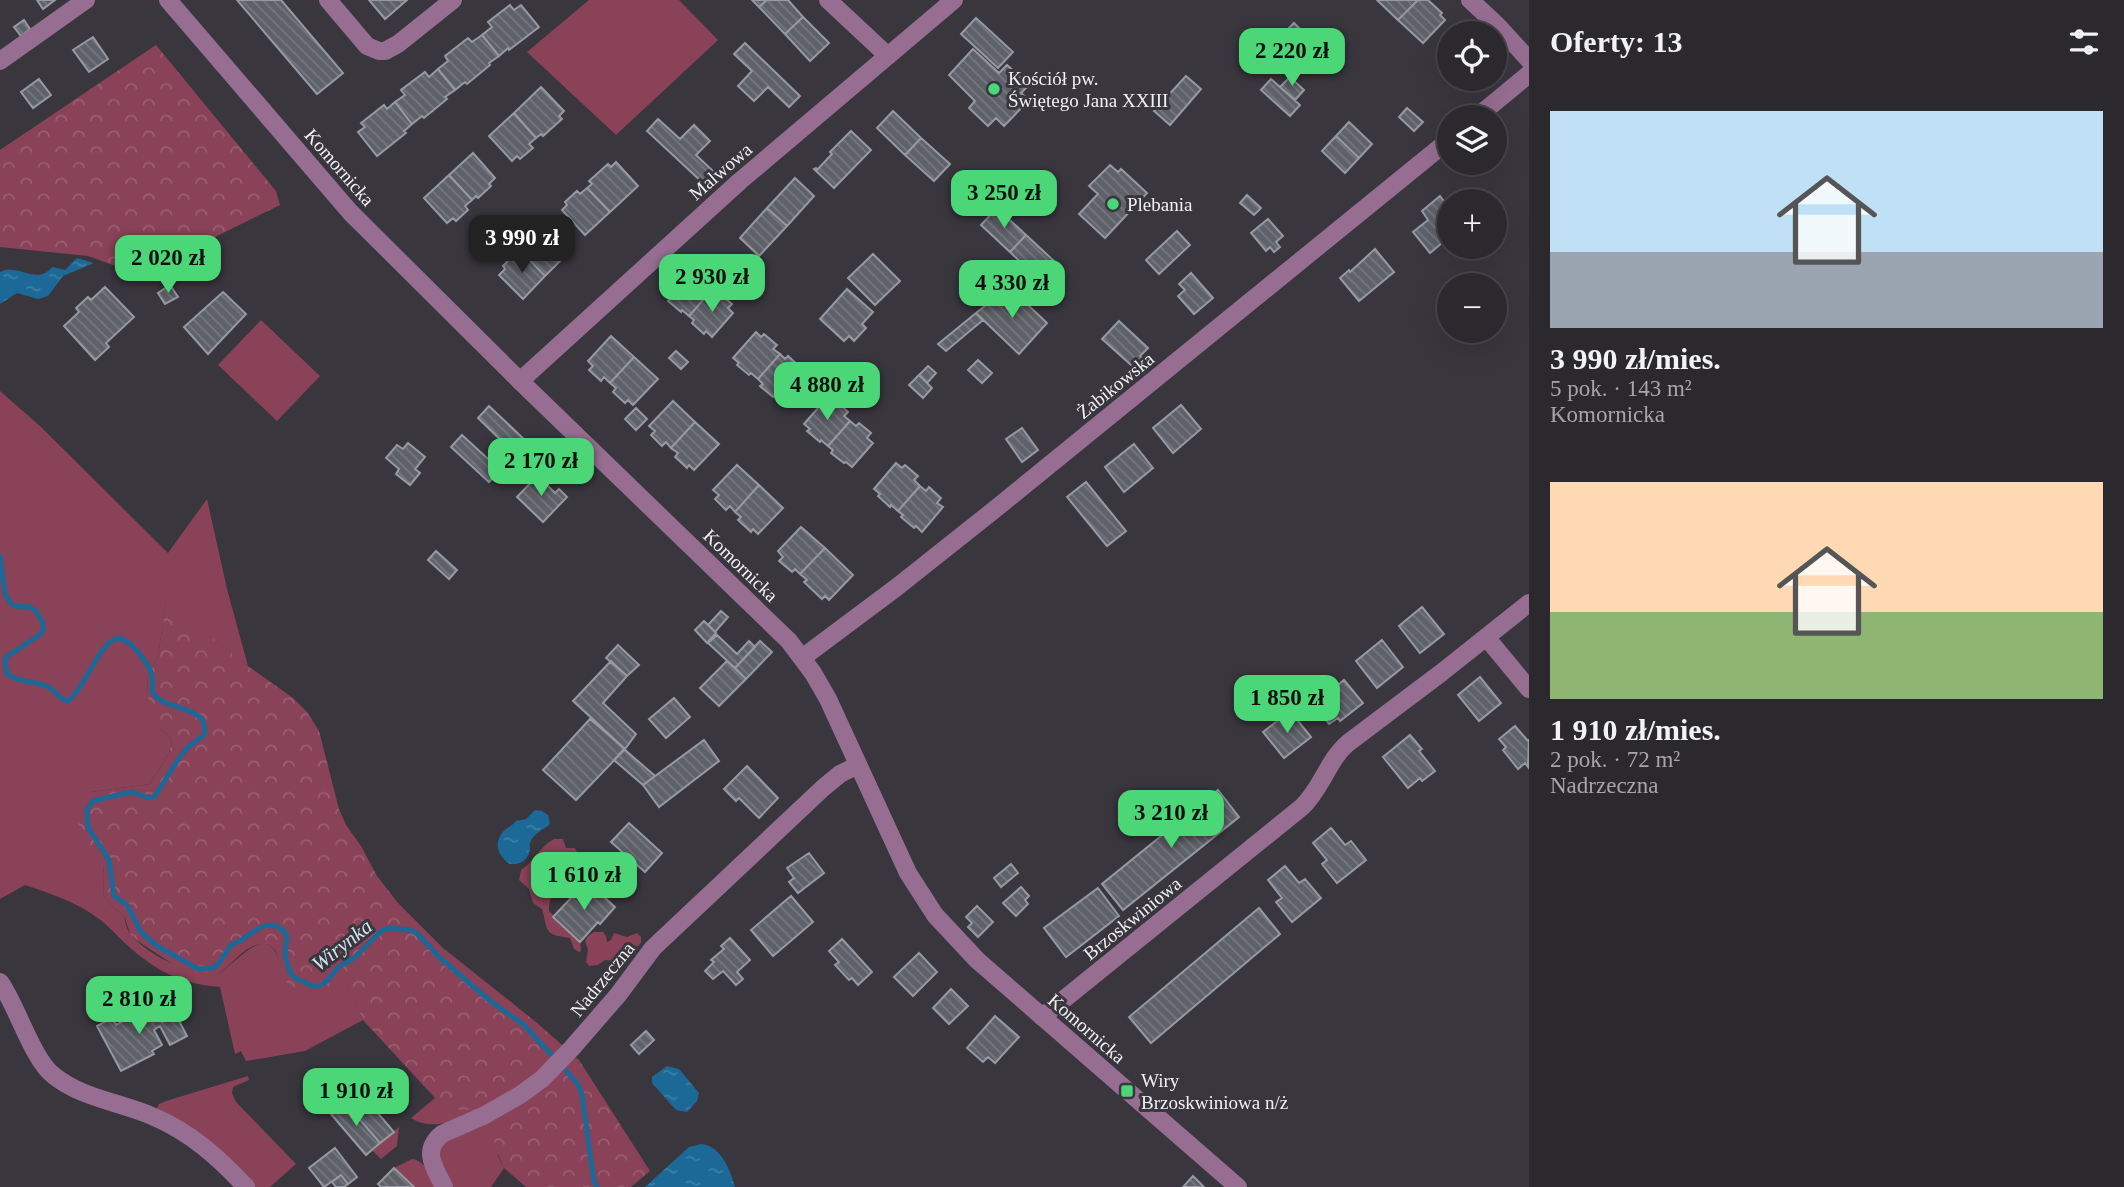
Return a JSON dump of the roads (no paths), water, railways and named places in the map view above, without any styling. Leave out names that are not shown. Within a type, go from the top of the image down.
[{"type":"street","points":[[0,61],[86,0]]},
{"type":"street","name":"Komornicka","points":[[168,0],[350,212],[520,381],[767,619],[802,658],[828,699],[904,866],[928,905],[967,949],[1238,1187]]},
{"type":"street","points":[[328,0],[367,46],[385,51],[398,44],[453,0]]},
{"type":"street","points":[[828,0],[888,56]]},
{"type":"street","name":"Malwowa","points":[[520,381],[705,213],[954,0]]},
{"type":"street","points":[[1470,0],[1529,60]]},
{"type":"street","points":[[1492,105],[1529,74]]},
{"type":"street","name":"Żabikowska","points":[[802,658],[984,519],[1437,150]]},
{"type":"street","name":"Brzoskwiniowa","points":[[1042,1017],[1302,807],[1315,793],[1339,750],[1529,603]]},
{"type":"street","points":[[1486,637],[1529,689]]},
{"type":"street","name":"Nadrzeczna","points":[[444,1187],[433,1166],[431,1151],[435,1140],[442,1134],[501,1106],[531,1087],[559,1062],[618,995],[653,948],[823,788],[840,774],[858,765]]},
{"type":"street","points":[[0,982],[41,1061],[54,1076],[98,1098],[151,1115],[180,1130],[215,1156],[246,1187]]},
{"type":"water","points":[[77,258],[94,263],[63,276],[48,296],[38,299],[17,293],[0,304],[0,272],[14,270],[40,275],[52,267],[65,270]]},
{"type":"water","points":[[535,810],[548,815],[550,824],[531,840],[526,859],[510,864],[499,850],[499,837],[516,821],[526,819]]},
{"type":"water","points":[[667,1066],[679,1069],[699,1093],[697,1101],[687,1112],[676,1110],[652,1083],[652,1077]]},
{"type":"water","points":[[701,1144],[719,1154],[735,1187],[645,1187],[689,1147]]},
{"type":"waterway","name":"Wirynka","points":[[0,556],[5,594],[9,601],[14,606],[35,610],[43,623],[43,631],[38,636],[6,657],[7,674],[45,686],[68,701],[105,648],[118,638],[131,645],[148,665],[152,673],[152,690],[157,697],[192,712],[200,717],[204,725],[204,735],[187,748],[155,796],[149,798],[131,792],[93,801],[87,810],[88,827],[109,860],[114,896],[127,905],[141,932],[157,946],[198,969],[213,968],[231,945],[259,928],[276,926],[287,936],[285,956],[290,972],[295,978],[313,986],[327,981],[337,968],[354,958],[381,931],[390,928],[410,930],[418,934],[438,956],[489,1000],[524,1025],[578,1084],[597,1187]]},
{"type":"place","name":"Kościół pw. Świętego Jana XXIII","points":[[994,89]]},
{"type":"place","name":"Plebania","points":[[1113,204]]},
{"type":"place","name":"Wiry Brzoskwiniowa n/ż","points":[[1127,1091]]}]
